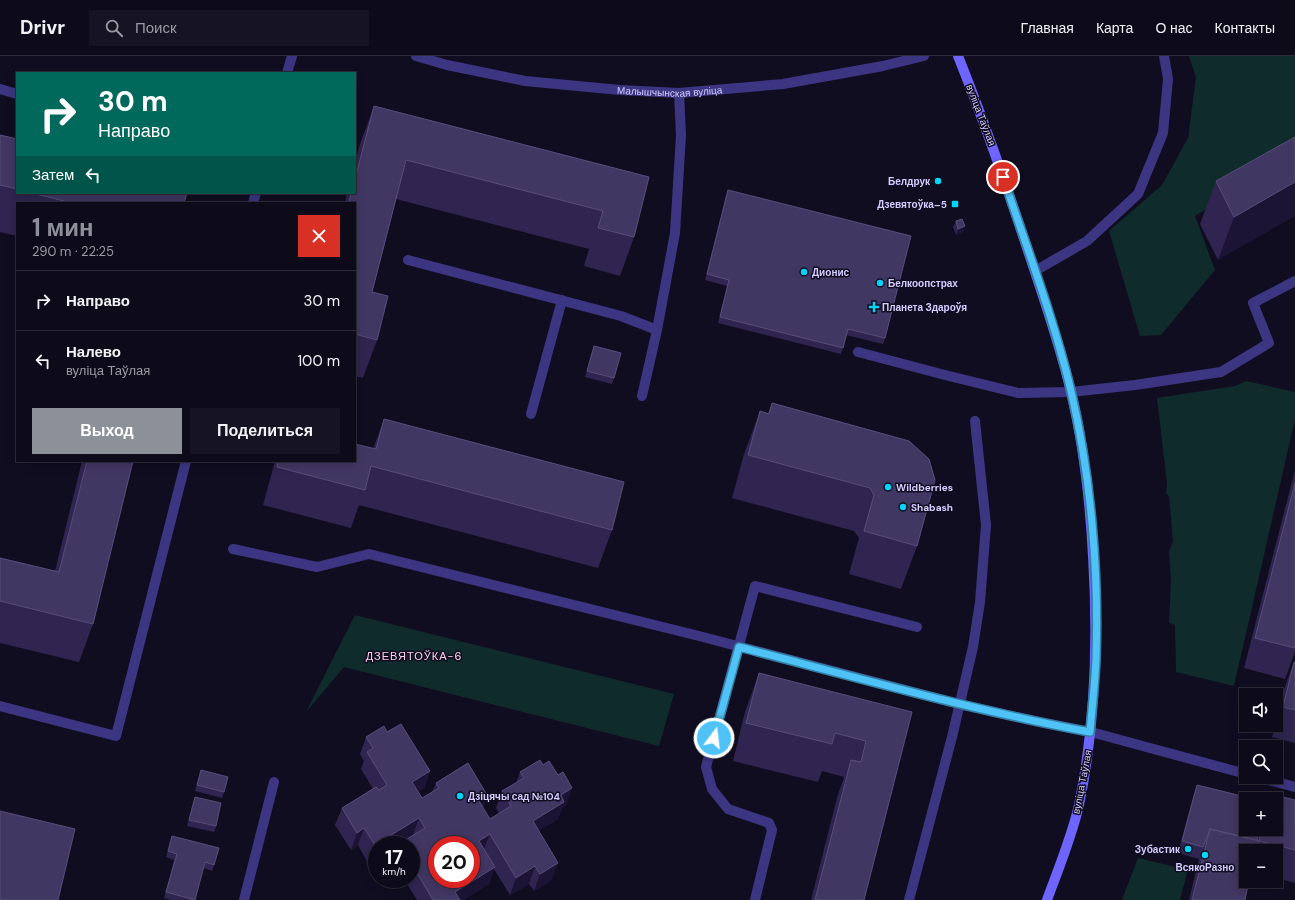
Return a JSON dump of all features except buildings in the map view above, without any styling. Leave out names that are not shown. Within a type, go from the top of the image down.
[{"type":"street","points":[[287,72],[292,56]]},
{"type":"street","name":"Малышчынская вуліца","points":[[416,56],[447,65],[525,80],[620,90],[679,93],[783,84],[883,66],[924,56]]},
{"type":"street","name":"вуліца Таўлая","points":[[958,56],[996,156],[1054,331],[1071,392],[1084,459],[1091,519],[1095,588],[1096,659],[1090,732],[1078,806],[1047,900]]},
{"type":"street","points":[[1034,271],[1087,241],[1138,194],[1162,133],[1168,79],[1164,56]]},
{"type":"street","points":[[0,89],[16,94]]},
{"type":"street","points":[[642,396],[657,330],[675,233],[681,134],[679,93]]},
{"type":"street","points":[[408,260],[621,316],[657,330]]},
{"type":"street","points":[[858,352],[1018,393],[1071,392],[1135,385],[1222,372],[1269,343],[1253,303],[1295,281]]},
{"type":"street","points":[[531,414],[562,300]]},
{"type":"street","points":[[909,900],[973,647],[980,602],[986,524],[975,421]]},
{"type":"street","points":[[0,706],[116,736],[186,462]]},
{"type":"street","points":[[233,549],[317,567],[369,554],[699,636],[959,704],[1090,732],[1239,772]]},
{"type":"street","points":[[755,900],[772,830],[769,823],[728,809],[712,789],[706,767],[755,586],[917,627]]},
{"type":"street","points":[[244,900],[274,782]]},
{"type":"street","points":[[1283,784],[1295,787]]},
{"type":"green space","points":[[1189,56],[1295,56],[1295,154],[1195,216],[1215,270],[1161,335],[1140,336],[1109,231],[1162,185],[1188,138],[1196,77]]},
{"type":"green space","points":[[1246,381],[1295,392],[1295,419],[1234,686],[1176,672],[1175,625],[1169,623],[1171,581],[1169,552],[1173,541],[1169,496],[1166,493],[1167,483],[1157,398],[1235,386]]},
{"type":"green space","points":[[355,615],[674,694],[659,746],[344,667],[306,712]]},
{"type":"green space","points":[[1138,858],[1188,870],[1180,900],[1122,900]]},
{"type":"place","name":"Белдрук","points":[[938,181]]},
{"type":"place","name":"Дзевятоўка–5","points":[[955,204]]},
{"type":"place","name":"Дионис","points":[[804,272]]},
{"type":"place","name":"Белкоопстрах","points":[[880,283]]},
{"type":"place","name":"Планета Здароўя","points":[[874,307]]},
{"type":"place","name":"Wildberries","points":[[888,487]]},
{"type":"place","name":"Shabash","points":[[903,507]]},
{"type":"place","name":"Дзіцячы сад №104","points":[[460,796]]},
{"type":"place","name":"Зубастик","points":[[1188,849]]},
{"type":"place","name":"ВсякоРазно","points":[[1205,855]]},
{"type":"district","name":"ДЗЕВЯТОЎКА-6","points":[[414,656]]},
{"type":"route","points":[[714,738],[739,647],[959,704],[1090,732],[1096,659],[1095,588],[1091,519],[1084,459],[1071,392],[1054,331],[1003,177]]}]
